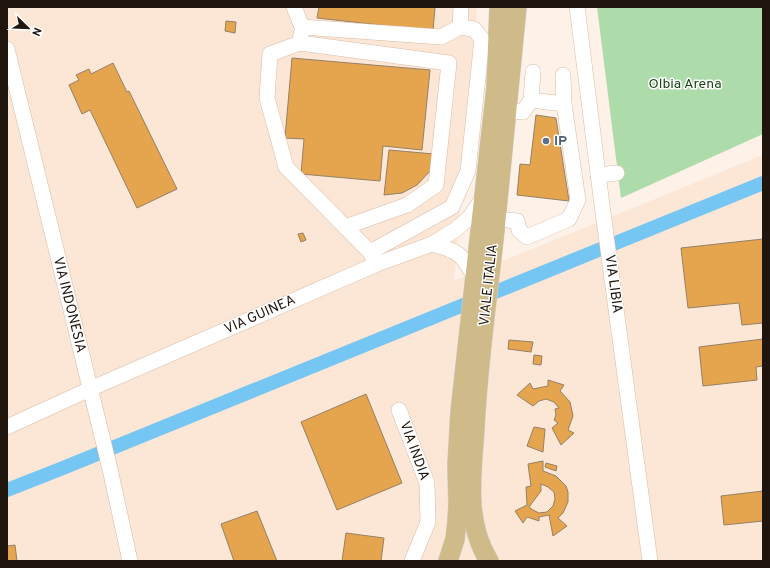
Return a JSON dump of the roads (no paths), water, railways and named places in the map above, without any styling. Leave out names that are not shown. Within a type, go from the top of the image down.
[{"type":"main road","name":"VIALE ITALIA","points":[[489,561],[476,529],[472,506],[471,477],[476,394],[477,322],[483,198],[496,87],[499,7]]},
{"type":"main road","name":"VIALE ITALIA","points":[[479,279],[496,219],[517,7]]},
{"type":"main road","name":"VIALE ITALIA","points":[[448,561],[455,538],[458,504],[457,465],[460,412],[477,322]]},
{"type":"street","points":[[294,7],[302,27],[300,43]]},
{"type":"street","points":[[460,27],[461,7]]},
{"type":"street","name":"VIA LIBIA","points":[[577,7],[602,206],[650,561]]},
{"type":"street","points":[[302,27],[441,37],[460,27],[474,29],[482,39],[468,171],[452,207],[373,258],[286,167],[267,98],[270,54],[300,43],[449,63],[436,185],[406,205],[345,227]]},
{"type":"street","name":"VIA INDONESIA","points":[[7,49],[110,469],[130,561]]},
{"type":"street","points":[[506,111],[523,112],[531,100],[533,72]]},
{"type":"street","points":[[496,219],[517,221],[519,230],[527,237],[569,219],[578,200],[564,104],[563,75]]},
{"type":"street","points":[[531,100],[564,104]]},
{"type":"street","points":[[598,175],[617,173]]},
{"type":"street","name":"VIA GUINEA","points":[[7,427],[373,258],[432,244],[455,230],[469,218],[483,198]]},
{"type":"street","points":[[432,244],[452,249],[464,258],[479,279]]},
{"type":"street","name":"VIA INDIA","points":[[399,410],[427,483],[428,522],[412,561]]},
{"type":"waterway","points":[[7,490],[763,183]]},
{"type":"place","name":"IP","points":[[546,141]]},
{"type":"park label","name":"Olbia Arena","points":[[685,84]]}]
